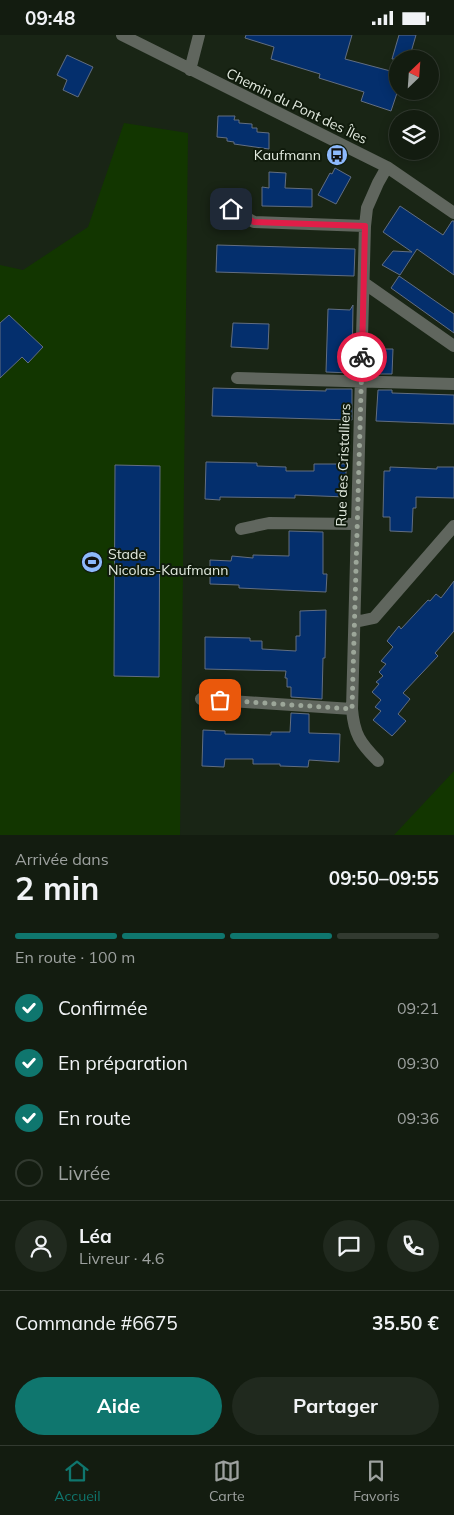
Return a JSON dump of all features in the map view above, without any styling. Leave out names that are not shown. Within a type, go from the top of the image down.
[{"type":"street","name":"Chemin du Pont des Îles","points":[[122,35],[387,167],[454,213]]},
{"type":"street","points":[[190,70],[199,35]]},
{"type":"street","name":"Rue des Cristalliers","points":[[378,761],[365,748],[357,736],[352,709],[365,226],[367,208],[387,167]]},
{"type":"street","points":[[231,209],[254,222],[365,226]]},
{"type":"street","points":[[364,283],[454,346]]},
{"type":"street","points":[[237,378],[454,384]]},
{"type":"street","points":[[242,529],[269,523],[356,523]]},
{"type":"street","points":[[355,622],[374,618],[454,526]]},
{"type":"street","points":[[201,699],[352,709]]},
{"type":"green space","name":"Stade Nicolas-Kaufmann","points":[[124,123],[188,133],[180,835],[0,835],[0,265],[23,270],[88,227]]},
{"type":"green space","points":[[454,771],[454,835],[394,835]]},
{"type":"building","points":[[246,35],[352,35],[345,59],[389,71],[389,100],[395,100],[391,110],[361,101],[364,92],[319,78],[320,74],[271,59],[274,47],[245,38]]},
{"type":"building","points":[[399,35],[416,35],[412,50],[395,50]]},
{"type":"building","points":[[67,55],[93,67],[78,97],[63,90],[67,80],[57,75]]},
{"type":"building","points":[[218,116],[235,116],[234,120],[239,120],[239,123],[252,124],[252,128],[257,128],[257,132],[269,133],[269,149],[234,144],[234,142],[227,141],[227,138],[217,137]]},
{"type":"building","points":[[335,168],[351,177],[336,204],[318,195],[330,173],[332,174]]},
{"type":"building","points":[[269,172],[286,173],[285,188],[312,189],[312,207],[262,206],[262,187],[269,188]]},
{"type":"building","points":[[400,206],[443,235],[452,221],[454,221],[454,275],[417,249],[400,275],[382,265],[393,251],[412,252],[383,232]]},
{"type":"building","points":[[217,245],[355,249],[354,276],[216,272]]},
{"type":"building","points":[[399,276],[454,314],[454,333],[391,288]]},
{"type":"building","points":[[353,305],[352,373],[326,372],[328,309],[350,310]]},
{"type":"building","points":[[9,315],[43,347],[28,363],[22,357],[0,378],[0,323]]},
{"type":"building","points":[[233,323],[269,324],[268,349],[231,347]]},
{"type":"building","points":[[381,349],[393,349],[392,374],[379,374]]},
{"type":"building","points":[[213,388],[326,391],[326,389],[352,389],[352,420],[212,416]]},
{"type":"building","points":[[378,390],[392,390],[392,393],[454,395],[454,424],[376,421]]},
{"type":"building","points":[[206,462],[257,463],[257,466],[286,467],[286,471],[314,471],[314,464],[346,464],[346,497],[295,495],[295,498],[220,497],[220,500],[205,499]]},
{"type":"building","points":[[115,465],[160,466],[159,677],[114,676]]},
{"type":"building","points":[[390,467],[437,469],[437,467],[454,467],[454,498],[416,497],[416,508],[413,508],[412,532],[390,531],[390,517],[383,517],[384,471],[390,471]]},
{"type":"building","points":[[289,531],[323,532],[323,574],[327,574],[326,592],[239,588],[239,585],[210,584],[210,560],[231,561],[232,556],[253,558],[253,555],[289,556]]},
{"type":"building","points":[[454,581],[454,631],[435,653],[438,656],[403,693],[410,699],[398,714],[406,721],[392,736],[373,720],[381,711],[375,707],[381,700],[372,692],[379,684],[376,682],[383,676],[379,672],[386,664],[381,661],[393,647],[387,641],[399,626],[401,629],[428,600],[430,601],[436,594],[441,598]]},
{"type":"building","points":[[326,610],[322,699],[291,697],[291,687],[287,687],[287,678],[285,678],[286,671],[205,669],[205,637],[250,638],[250,641],[262,641],[262,649],[296,651],[296,636],[300,636],[300,611]]},
{"type":"building","points":[[291,713],[309,714],[309,733],[340,734],[339,762],[309,760],[308,767],[253,764],[253,759],[225,759],[224,767],[202,766],[203,730],[225,731],[225,734],[271,735],[271,732],[290,732]]},
{"type":"way so far","points":[[220,700],[352,709],[362,357]]},
{"type":"place","name":"Kaufmann","points":[[337,155]]},
{"type":"place","name":"Stade Nicolas-Kaufmann","points":[[92,562]]},
{"type":"route","points":[[231,209],[254,222],[365,226],[362,357]]}]
